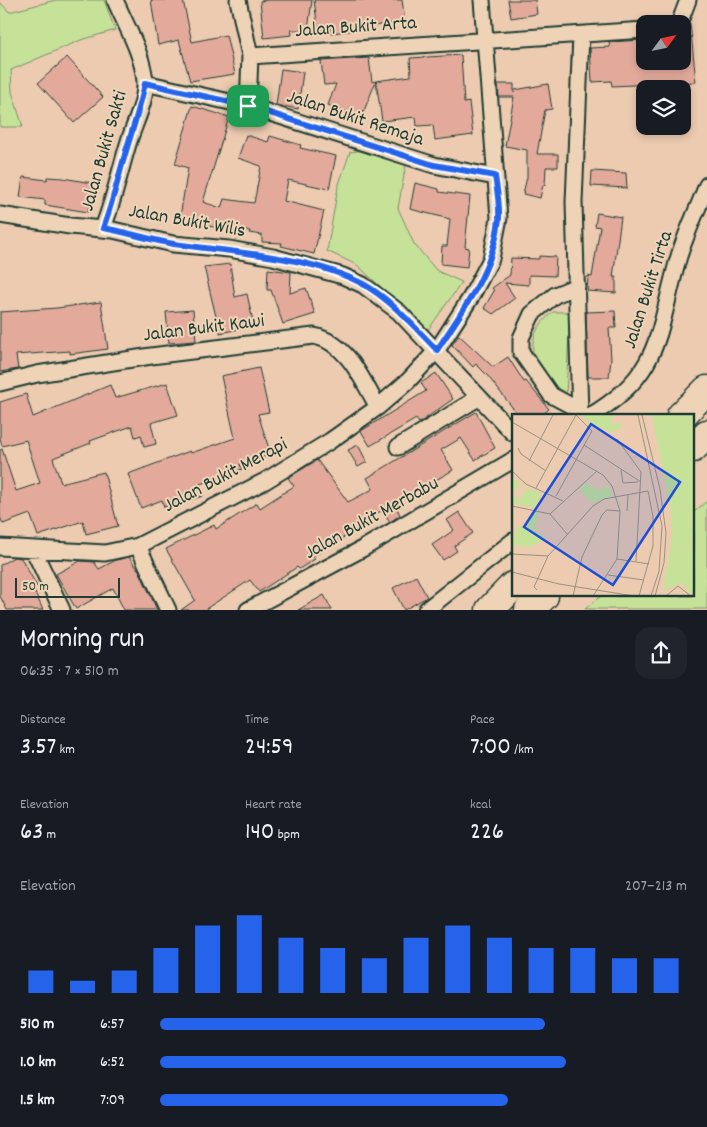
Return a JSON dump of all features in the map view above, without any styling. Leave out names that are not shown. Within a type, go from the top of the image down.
[{"type":"highway","points":[[683,414],[707,390]]},
{"type":"highway","points":[[694,447],[707,434]]},
{"type":"highway","points":[[490,610],[512,587]]},
{"type":"highway","points":[[529,610],[543,597]]},
{"type":"street","name":"Jalan Bukit Sakti","points":[[103,228],[113,204],[127,148],[139,114],[145,83],[140,58],[115,0]]},
{"type":"street","points":[[238,0],[250,56],[248,106]]},
{"type":"street","name":"Jalan Bukit Merapi","points":[[0,547],[105,552],[138,546],[273,476],[378,407],[408,381],[437,350],[471,297],[491,259],[499,218],[482,0]]},
{"type":"street","points":[[682,15],[688,0]]},
{"type":"street","name":"Jalan Bukit Arta","points":[[250,56],[486,39],[636,31]]},
{"type":"street","points":[[581,35],[574,202],[576,286],[583,414]]},
{"type":"street","name":"Jalan Bukit Remaja","points":[[145,83],[248,106],[434,165],[495,176]]},
{"type":"street","name":"Jalan Bukit Tirta","points":[[583,414],[616,399],[640,376],[659,338],[677,261],[707,185]]},
{"type":"street","name":"Jalan Bukit Wilis","points":[[0,215],[70,226],[103,228],[173,244],[229,249],[273,257],[325,270],[363,284],[389,303],[437,350]]},
{"type":"street","points":[[576,286],[555,295],[532,314],[521,338],[521,352],[551,395],[583,414]]},
{"type":"street","name":"Jalan Bukit Kawi","points":[[0,383],[37,374],[151,356],[314,336],[328,339],[340,347],[378,407]]},
{"type":"street","points":[[437,350],[478,398],[512,431]]},
{"type":"street","points":[[398,447],[478,398]]},
{"type":"street","name":"Jalan Bukit Merbabu","points":[[248,610],[362,549],[512,461]]},
{"type":"street","points":[[426,610],[512,542]]},
{"type":"street","points":[[138,546],[168,610]]},
{"type":"street","points":[[34,549],[62,610]]},
{"type":"green space","points":[[56,0],[104,0],[115,30],[81,40],[11,70],[12,92],[23,127],[0,127],[0,2],[9,12]]},
{"type":"green space","points":[[372,149],[406,164],[398,208],[414,244],[437,271],[462,282],[428,330],[357,265],[327,251],[338,187],[350,152]]},
{"type":"green space","points":[[553,312],[570,312],[566,395],[545,376],[534,356],[535,334],[542,323]]},
{"type":"green space","points":[[707,501],[707,609],[585,609],[600,597],[694,597],[694,512]]},
{"type":"building","points":[[151,0],[183,0],[192,42],[226,35],[235,74],[190,81],[179,40],[158,45]]},
{"type":"building","points":[[312,0],[308,30],[291,30],[292,35],[264,38],[260,1]]},
{"type":"building","points":[[314,0],[402,0],[405,21],[367,27],[367,29],[331,33],[331,29],[318,29]]},
{"type":"building","points":[[508,0],[535,0],[537,14],[511,18]]},
{"type":"building","points":[[691,33],[696,82],[691,82],[691,80],[636,80],[636,85],[612,86],[611,81],[592,82],[590,48],[610,47],[609,42],[636,40],[636,70],[691,70]]},
{"type":"building","points":[[461,55],[464,103],[469,102],[473,135],[435,140],[433,125],[417,126],[416,117],[382,121],[376,81],[411,76],[410,58]]},
{"type":"building","points":[[67,57],[103,97],[74,123],[38,83]]},
{"type":"building","points":[[369,58],[372,82],[376,81],[361,118],[328,105],[336,84],[324,85],[321,61]]},
{"type":"building","points":[[281,69],[303,72],[298,109],[276,105]]},
{"type":"building","points":[[498,84],[514,84],[514,93],[515,90],[548,84],[552,109],[545,110],[537,154],[558,154],[558,167],[546,167],[545,185],[543,185],[540,198],[523,194],[527,177],[527,150],[505,146],[514,97],[499,97]]},
{"type":"building","points":[[192,106],[229,117],[203,202],[221,208],[224,199],[254,203],[261,166],[238,158],[246,135],[268,142],[270,136],[301,145],[300,148],[336,156],[329,189],[288,180],[284,201],[324,211],[314,254],[281,246],[282,243],[262,242],[262,235],[249,233],[250,231],[179,223],[188,168],[175,164]]},
{"type":"building","points":[[592,171],[626,173],[627,188],[591,186]]},
{"type":"building","points":[[23,177],[47,180],[47,177],[63,178],[92,183],[88,212],[45,205],[45,200],[20,197]]},
{"type":"building","points":[[415,183],[439,189],[439,192],[470,196],[465,247],[469,248],[467,267],[441,264],[442,246],[447,246],[450,219],[410,209]]},
{"type":"building","points":[[597,213],[621,217],[613,277],[616,277],[616,293],[587,291],[588,276],[592,277],[600,227],[595,226]]},
{"type":"building","points":[[539,256],[556,257],[555,276],[529,275],[529,285],[505,283],[515,298],[493,314],[484,308],[494,291],[492,288],[510,275],[511,258],[539,259]]},
{"type":"building","points":[[230,264],[235,297],[247,294],[254,326],[220,333],[204,267]]},
{"type":"building","points":[[268,269],[291,272],[290,293],[306,288],[315,314],[283,324],[271,290],[267,290]]},
{"type":"building","points":[[101,302],[108,349],[70,354],[70,351],[16,355],[18,369],[0,372],[0,312],[57,308]]},
{"type":"building","points":[[193,310],[196,341],[169,343],[166,312]]},
{"type":"building","points":[[615,311],[616,328],[609,328],[611,359],[609,377],[588,377],[586,312]]},
{"type":"building","points":[[459,335],[493,367],[508,357],[524,382],[526,381],[549,409],[543,414],[517,414],[487,375],[476,364],[473,367],[452,345]]},
{"type":"building","points":[[259,368],[269,412],[258,414],[271,455],[240,464],[242,469],[200,484],[203,496],[164,507],[162,500],[141,508],[128,474],[190,451],[191,453],[235,438],[221,376]]},
{"type":"building","points":[[436,373],[453,399],[419,423],[416,419],[370,446],[361,431],[426,391],[421,383]]},
{"type":"building","points":[[167,383],[178,415],[151,423],[156,444],[144,447],[141,435],[135,437],[132,426],[90,441],[91,443],[53,458],[61,483],[104,472],[118,526],[86,534],[83,521],[38,536],[30,514],[3,524],[0,517],[0,450],[2,449],[16,491],[40,483],[26,440],[2,446],[0,438],[0,402],[26,394],[33,417],[110,385],[115,398]]},
{"type":"building","points":[[476,412],[495,448],[475,460],[461,438],[441,450],[453,470],[395,504],[400,515],[390,522],[383,510],[358,523],[361,527],[313,556],[315,559],[299,569],[297,567],[259,592],[250,580],[204,610],[181,610],[195,600],[166,549],[214,525],[216,529],[257,503],[260,508],[294,486],[288,478],[317,460],[348,502],[373,489],[367,478]]},
{"type":"building","points":[[358,445],[367,462],[358,467],[348,450]]},
{"type":"building","points":[[459,512],[473,533],[454,546],[457,551],[443,560],[432,545],[454,530],[447,520]]},
{"type":"building","points":[[14,557],[21,558],[37,586],[33,588],[43,610],[7,610],[0,596],[0,565]]},
{"type":"building","points":[[129,557],[140,572],[157,610],[124,610],[113,588],[76,609],[56,574],[80,561],[94,562],[99,569],[116,560]]},
{"type":"building","points":[[416,576],[427,597],[404,610],[393,588]]},
{"type":"building","points":[[324,595],[332,610],[298,610]]},
{"type":"route","points":[[145,83],[248,106],[434,165],[495,176],[499,218],[491,259],[471,297],[437,350],[384,298],[363,284],[343,276],[273,257],[229,249],[173,244],[103,228],[113,204],[119,176],[139,114],[145,83]]}]
